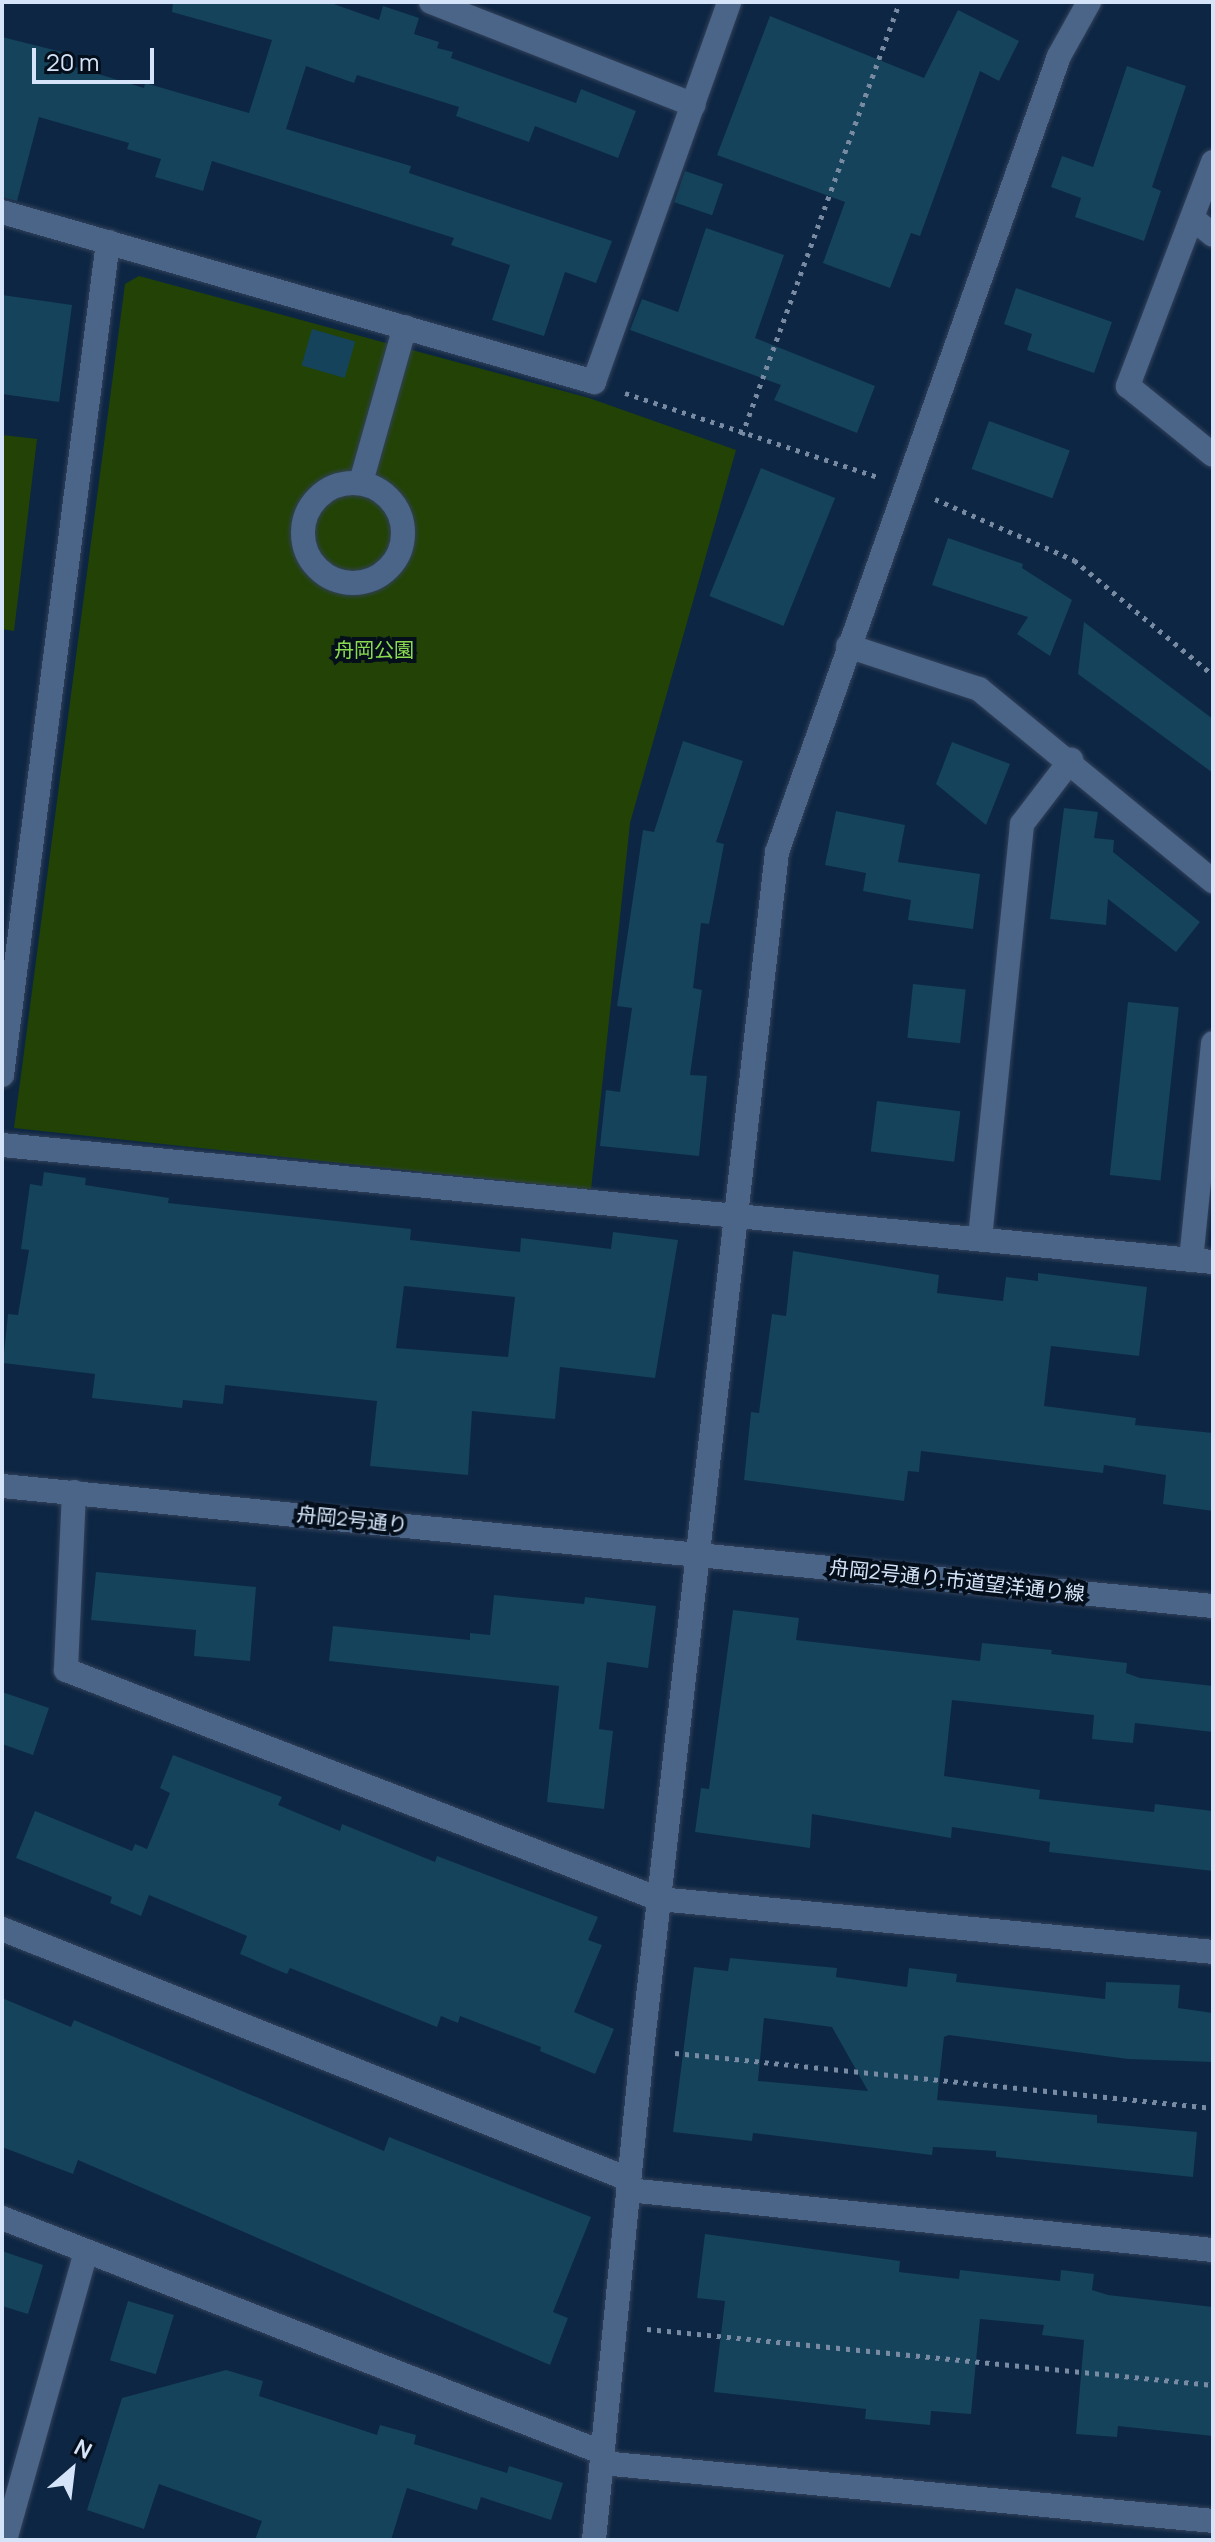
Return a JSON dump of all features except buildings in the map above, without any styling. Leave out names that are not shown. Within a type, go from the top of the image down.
[{"type":"street","points":[[431,2],[694,105]]},
{"type":"street","points":[[2,212],[594,382],[729,2]]},
{"type":"street","points":[[594,2540],[642,2050],[701,1553],[777,852],[1059,56],[1089,2]]},
{"type":"street","points":[[1213,162],[1128,386],[1213,455]]},
{"type":"street","points":[[1192,218],[1213,235]]},
{"type":"street","points":[[2,1075],[108,242]]},
{"type":"street","points":[[361,482],[405,327]]},
{"type":"street","points":[[361,482],[386,493],[402,515],[404,541],[393,565],[372,581],[345,584],[321,572],[305,551],[303,525],[313,501],[335,485],[361,482]]},
{"type":"street","points":[[848,646],[979,689],[1071,760],[1213,881]]},
{"type":"street","points":[[980,1238],[1022,824],[1071,760]]},
{"type":"street","points":[[2,1145],[1202,1261],[1213,1043]]},
{"type":"street","name":"舟岡2号通り","points":[[2,1486],[701,1553]]},
{"type":"street","points":[[74,1492],[66,1670],[659,1899],[1213,1952]]},
{"type":"street","name":"舟岡2号通り,市道望洋通り線","points":[[701,1553],[1213,1606]]},
{"type":"street","points":[[2,1929],[628,2185],[1213,2250]]},
{"type":"street","points":[[2,2218],[602,2458],[1213,2521]]},
{"type":"street","points":[[5,2540],[86,2252]]},
{"type":"path","points":[[742,435],[900,2]]},
{"type":"path","points":[[594,382],[742,435],[907,487],[1074,560],[1213,675]]},
{"type":"path","points":[[642,2050],[1213,2108]]},
{"type":"path","points":[[614,2326],[1213,2385]]},
{"type":"green space","name":"舟岡公園","points":[[139,276],[589,398],[736,450],[630,823],[591,1190],[14,1128],[125,284]]},
{"type":"green space","points":[[2,435],[37,439],[14,631],[2,629]]}]
